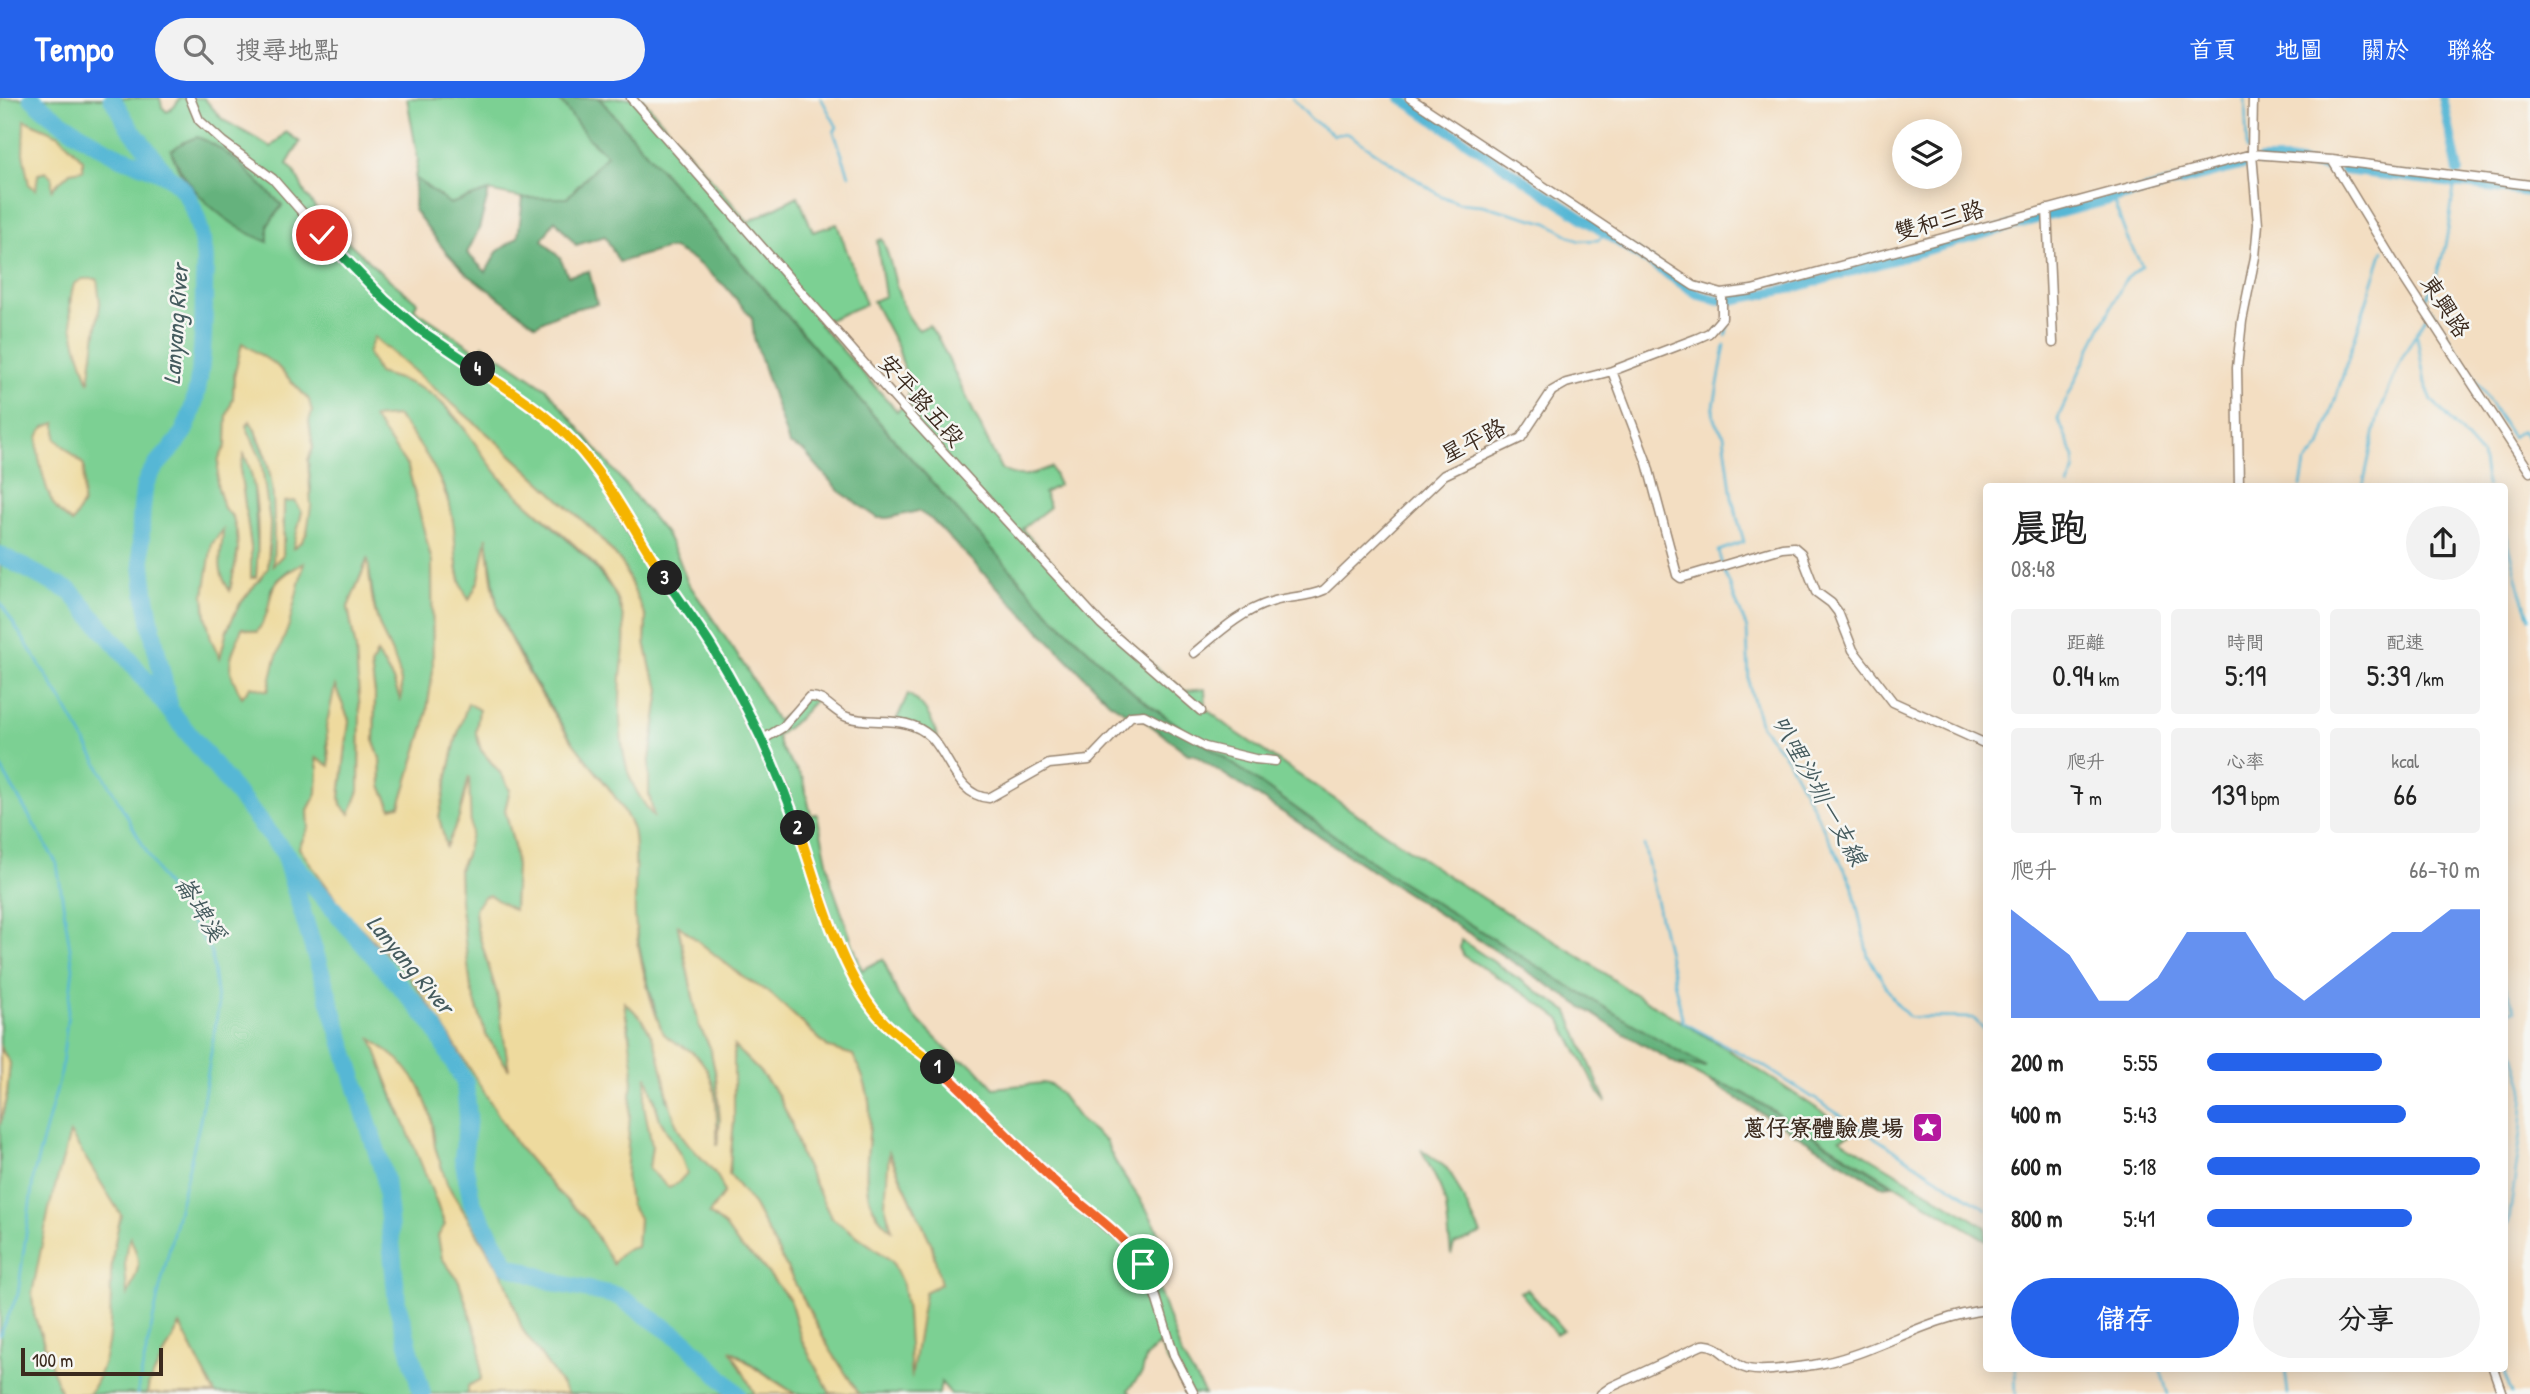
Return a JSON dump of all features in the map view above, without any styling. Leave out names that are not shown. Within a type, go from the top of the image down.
[{"type":"street","points":[[190,98],[199,120],[223,142],[273,179],[385,300],[420,330],[532,407],[575,444],[607,486],[638,538],[713,648],[762,740],[784,787],[839,947],[857,984],[884,1022],[956,1083],[1053,1180],[1133,1250],[1151,1281],[1174,1355],[1195,1394]]},
{"type":"street","name":"安平路五段","points":[[631,98],[912,418],[1092,614],[1150,669],[1201,711]]},
{"type":"street","name":"雙和三路","points":[[1410,98],[1694,286],[1722,299],[1732,294],[2252,162],[2332,160],[2530,185]]},
{"type":"street","points":[[2239,483],[2237,368],[2258,224],[2252,162],[2253,98]]},
{"type":"street","name":"東興路","points":[[2332,160],[2400,272],[2530,472]]},
{"type":"street","points":[[2047,216],[2053,343]]},
{"type":"street","name":"星平路","points":[[1194,653],[1227,626],[1257,607],[1324,590],[1444,475],[1521,439],[1552,391],[1566,383],[1612,371],[1709,333],[1723,318],[1722,299]]},
{"type":"street","points":[[1612,371],[1647,463],[1677,575],[1681,578],[1782,548],[1794,547],[1801,553],[1816,592],[1838,612],[1853,650],[1893,702],[1983,743]]},
{"type":"street","points":[[762,740],[783,727],[807,699],[811,696],[818,697],[849,718],[896,721],[925,733],[937,745],[967,788],[982,798],[989,799],[1049,765],[1089,760],[1136,714],[1144,715],[1205,747],[1275,761]]},
{"type":"street","points":[[1601,1394],[1702,1345],[1712,1345],[1748,1369],[1813,1365],[1862,1352],[1925,1326],[1983,1311]]},
{"type":"street","points":[[2494,1372],[2502,1394]]},
{"type":"green space","points":[[0,98],[160,98],[162,107],[167,112],[180,98],[204,98],[222,119],[271,147],[286,132],[300,142],[287,164],[294,171],[306,195],[322,217],[380,272],[417,302],[414,309],[480,353],[483,345],[547,389],[666,534],[687,581],[746,668],[777,721],[797,707],[808,691],[818,697],[798,719],[777,736],[780,747],[803,779],[811,815],[817,814],[832,885],[862,970],[883,959],[898,995],[912,1014],[956,1059],[976,1068],[994,1088],[1043,1083],[1051,1085],[1081,1121],[1107,1142],[1112,1156],[1156,1227],[1162,1243],[1161,1258],[1152,1270],[1182,1356],[1205,1394],[1185,1394],[1159,1344],[1146,1357],[1142,1373],[1128,1390],[1131,1394],[951,1394],[941,1382],[939,1394],[859,1394],[829,1348],[754,1206],[729,1174],[734,1120],[733,1045],[777,1093],[791,1122],[801,1156],[831,1217],[892,1261],[903,1285],[911,1374],[925,1292],[940,1283],[931,1243],[890,1154],[885,1205],[892,1231],[879,1217],[871,1202],[866,1171],[869,1102],[853,1055],[829,1048],[770,993],[744,978],[678,927],[699,1025],[710,1047],[716,1077],[720,1120],[716,1163],[717,1127],[713,1086],[693,1053],[664,1036],[659,1024],[642,960],[609,788],[574,744],[509,635],[497,605],[487,541],[479,580],[469,601],[459,574],[450,504],[445,490],[397,416],[374,418],[408,467],[432,562],[433,671],[425,724],[400,806],[391,808],[381,786],[380,759],[374,742],[375,694],[371,666],[377,653],[393,680],[400,699],[401,688],[398,669],[381,631],[374,606],[367,560],[348,607],[356,649],[360,714],[359,791],[350,814],[341,805],[340,797],[349,720],[335,688],[327,727],[331,767],[316,759],[317,793],[308,810],[309,827],[299,848],[347,914],[406,973],[434,1011],[517,1145],[555,1189],[587,1220],[613,1263],[622,1252],[637,1247],[639,1219],[630,1204],[626,1177],[630,1044],[623,1001],[640,1016],[654,1038],[664,1071],[667,1100],[722,1181],[724,1193],[709,1214],[725,1226],[740,1247],[759,1262],[790,1300],[802,1341],[831,1394],[795,1394],[733,1351],[755,1394],[568,1394],[522,1329],[505,1279],[447,1184],[435,1147],[431,1116],[373,1040],[392,1096],[422,1162],[445,1226],[439,1237],[442,1258],[459,1281],[480,1345],[482,1379],[468,1386],[468,1394],[215,1394],[180,1325],[149,1383],[147,1394],[89,1394],[111,1274],[113,1247],[121,1215],[62,1162],[32,1294],[34,1314],[61,1394],[0,1394],[0,1125],[10,1063],[0,1047]],"holes":[[[59,135],[70,172],[53,188],[52,177],[46,172],[38,174]],[[171,151],[282,206],[268,225],[193,189],[179,170]],[[69,299],[100,303],[88,381],[70,314]],[[374,338],[497,442],[594,531],[622,563],[646,618],[645,642],[651,670],[660,689],[649,765],[649,794],[653,816],[620,714],[625,630],[622,611],[613,590],[587,558],[502,480],[474,439],[438,399],[413,383]],[[242,344],[276,365],[309,400],[308,421],[313,447],[308,460],[311,488],[302,541],[294,547],[302,512],[295,501],[284,501],[284,542],[275,514],[273,487],[267,462],[251,421],[246,426],[261,459],[263,575],[239,605],[227,630],[220,657],[208,627],[205,601],[209,575],[222,546],[220,570],[230,592],[238,550],[233,517],[224,508],[217,484],[219,458],[226,447],[227,416],[233,399],[234,377]],[[56,424],[56,439],[83,503],[75,514],[44,427]],[[289,570],[268,690],[251,686],[243,628],[257,633],[268,617],[271,589]],[[654,1096],[660,1120],[681,1156],[649,1169],[652,1146],[644,1105]]]},
{"type":"green space","points":[[407,98],[558,98],[589,139],[608,155],[567,198],[523,198],[489,191],[450,204],[415,178],[418,160]]},
{"type":"green space","points":[[558,98],[599,98],[898,444],[1052,616],[1138,697],[1389,874],[1577,991],[1706,1067],[1677,1064],[1616,1029],[1193,754],[1188,754],[1136,714],[1131,716],[1109,702],[932,520],[918,511],[878,518],[839,491],[804,451],[789,444],[754,338],[752,318],[726,287],[694,260],[674,249],[665,249],[619,262],[605,236],[576,245],[555,220],[542,240],[560,258],[568,276],[589,271],[597,304],[565,312],[536,325],[467,274],[446,252],[414,210],[415,178],[450,204],[489,191],[479,229],[467,253],[486,272],[497,252],[518,237],[523,198],[567,198],[607,155],[589,139]]},
{"type":"green space","points":[[599,98],[642,98],[748,222],[798,196],[813,232],[837,224],[866,304],[819,324],[897,411],[908,402],[908,382],[898,348],[873,301],[885,296],[877,241],[882,239],[905,310],[919,330],[929,325],[940,342],[1001,469],[1025,475],[1051,467],[1059,485],[1044,493],[1050,507],[1022,529],[1139,653],[1185,691],[1205,689],[1206,709],[1237,733],[1463,886],[1727,1049],[1854,1133],[1840,1139],[1983,1225],[1983,1238],[1745,1094],[1707,1080],[1677,1064],[1702,1066],[1389,874],[1138,697],[1052,616],[898,444]]},
{"type":"green space","points":[[197,137],[232,157],[282,205],[268,225],[268,242],[223,217],[188,181],[171,151]]},
{"type":"green space","points":[[243,453],[253,474],[258,554],[256,577],[250,578],[251,547],[240,470]]},
{"type":"green space","points":[[908,694],[929,716],[938,745],[930,737],[896,721]]},
{"type":"green space","points":[[468,702],[479,710],[476,733],[481,750],[502,775],[510,790],[505,810],[514,845],[516,867],[514,911],[475,909],[477,928],[497,994],[510,1072],[486,1035],[471,989],[460,901],[459,869],[466,855],[469,780],[459,818],[446,849],[439,817],[456,739]]},
{"type":"green space","points":[[1461,940],[1568,1012],[1606,1102],[1560,1019],[1464,956],[1460,948]]},
{"type":"green space","points":[[1707,1080],[1745,1094],[1893,1185],[1881,1186]]},
{"type":"green space","points":[[1421,1149],[1449,1170],[1481,1234],[1454,1245],[1451,1255],[1446,1206],[1440,1187]]},
{"type":"green space","points":[[1527,1289],[1563,1330],[1556,1334],[1520,1292]]},
{"type":"sand","points":[[24,120],[59,135],[83,160],[83,170],[70,172],[52,189],[52,177],[46,172],[38,174],[36,190],[29,185],[23,153]]},
{"type":"sand","points":[[83,279],[97,279],[100,303],[89,383],[77,346],[70,309],[74,284]]},
{"type":"sand","points":[[374,337],[497,442],[594,531],[622,563],[646,618],[645,642],[651,670],[660,689],[649,766],[649,794],[654,818],[634,787],[625,758],[620,702],[624,629],[615,594],[588,558],[503,480],[446,407],[415,386],[378,373],[368,353]]},
{"type":"sand","points":[[242,343],[276,365],[309,400],[313,448],[308,460],[311,506],[307,533],[293,548],[302,512],[295,501],[284,502],[283,555],[273,565],[274,509],[270,473],[259,438],[250,421],[246,426],[261,459],[270,523],[268,568],[239,605],[227,630],[220,658],[211,639],[204,595],[212,544],[223,530],[220,568],[230,591],[238,550],[233,517],[224,508],[217,484],[219,458],[226,446],[227,416],[233,399],[234,377]],"holes":[[[244,454],[256,498],[258,531],[256,577],[251,578],[251,547],[240,470]]]},
{"type":"sand","points":[[397,416],[437,475],[452,516],[460,581],[469,600],[479,580],[487,537],[495,597],[511,640],[553,713],[627,816],[634,834],[636,930],[647,987],[662,1031],[692,1052],[708,1071],[715,1095],[717,1146],[720,1120],[716,1076],[710,1047],[699,1025],[678,925],[744,978],[770,993],[829,1048],[853,1055],[869,1102],[866,1170],[871,1203],[879,1217],[892,1230],[885,1205],[889,1153],[931,1243],[941,1284],[925,1292],[911,1379],[903,1285],[892,1261],[831,1217],[801,1156],[791,1122],[777,1093],[734,1046],[734,1120],[729,1174],[754,1206],[829,1348],[859,1394],[830,1393],[802,1341],[790,1300],[759,1262],[740,1247],[725,1226],[709,1214],[724,1193],[721,1184],[717,1175],[689,1145],[678,1128],[655,1045],[638,1015],[624,1002],[633,1064],[626,1177],[630,1204],[639,1218],[637,1247],[622,1252],[613,1264],[587,1220],[555,1189],[517,1145],[434,1011],[406,973],[347,914],[299,848],[309,827],[308,810],[317,793],[316,758],[330,766],[326,727],[335,686],[349,720],[340,797],[341,805],[350,814],[359,791],[360,714],[356,649],[348,607],[368,559],[374,608],[398,669],[401,689],[401,701],[393,680],[377,653],[371,666],[375,694],[374,742],[380,759],[381,786],[391,808],[400,806],[425,724],[433,671],[432,562],[408,467],[373,418]],"holes":[[[468,703],[479,710],[476,733],[481,750],[502,775],[510,790],[505,810],[514,845],[516,867],[514,910],[489,895],[483,897],[475,909],[477,928],[497,994],[509,1070],[486,1035],[471,989],[460,901],[459,869],[466,855],[471,833],[469,776],[459,818],[446,847],[439,817],[456,739]]]},
{"type":"sand","points":[[56,423],[56,439],[84,465],[83,503],[72,523],[59,512],[53,502],[38,450],[40,432]]},
{"type":"sand","points":[[304,563],[289,625],[275,661],[268,691],[251,686],[242,697],[232,677],[230,662],[242,628],[257,632],[268,610],[274,587],[289,572]]},
{"type":"sand","points":[[372,1039],[400,1061],[420,1087],[431,1116],[435,1147],[447,1184],[505,1279],[522,1329],[568,1394],[468,1394],[468,1386],[481,1379],[480,1345],[459,1281],[442,1258],[438,1236],[445,1225]]},
{"type":"sand","points":[[0,1047],[10,1063],[0,1125]]},
{"type":"sand","points":[[647,1076],[660,1120],[681,1156],[687,1173],[677,1184],[668,1187],[649,1169],[652,1146],[644,1105]]},
{"type":"sand","points":[[70,1133],[121,1215],[112,1259],[107,1350],[89,1394],[61,1394],[34,1314],[32,1294],[49,1209]]},
{"type":"sand","points":[[130,1237],[138,1268],[127,1297],[125,1260]]},
{"type":"sand","points":[[180,1325],[215,1394],[147,1394],[149,1383]]},
{"type":"sand","points":[[731,1350],[756,1369],[795,1394],[755,1394]]},
{"type":"waterway","name":"Lanyang River","points":[[32,98],[79,134],[177,183],[191,204],[201,236],[205,265],[198,386],[188,423],[180,438],[149,475],[144,490],[141,517],[146,597],[169,704]]},
{"type":"waterway","points":[[112,98],[129,127],[165,172]]},
{"type":"waterway","points":[[821,98],[837,127],[834,132],[849,175]]},
{"type":"waterway","points":[[1292,98],[1311,119],[1334,135],[1347,133],[1441,196],[1459,203],[1482,205],[1548,223],[1579,241],[1598,240],[1607,234]]},
{"type":"waterway","points":[[1400,98],[1699,295],[1719,300]]},
{"type":"waterway","points":[[2245,98],[2247,150]]},
{"type":"waterway","points":[[2443,98],[2458,171]]},
{"type":"waterway","points":[[2260,161],[2286,161],[2332,168]]},
{"type":"waterway","points":[[2048,216],[2247,164]]},
{"type":"waterway","points":[[2344,170],[2530,192]]},
{"type":"waterway","points":[[2454,187],[2442,259],[2425,300],[2512,437],[2522,430],[2530,442]]},
{"type":"waterway","points":[[2069,483],[2075,469],[2074,457],[2058,418],[2125,280],[2142,266],[2127,238],[2113,200]]},
{"type":"waterway","points":[[1731,300],[1793,288],[2040,218]]},
{"type":"waterway","points":[[2302,483],[2305,464],[2320,447],[2383,250]]},
{"type":"waterway","name":"叭哩沙圳一支線","points":[[1726,336],[1730,310]]},
{"type":"waterway","points":[[2364,483],[2378,416],[2402,358],[2426,317]]},
{"type":"waterway","points":[[2417,336],[2425,383],[2432,400],[2482,456],[2486,483]]},
{"type":"waterway","name":"叭哩沙圳一支線","points":[[1725,345],[1713,412],[1715,422],[1724,435],[1732,498],[1744,542],[1718,551],[1747,629],[1749,685],[1761,726],[1786,757],[1852,884],[1868,956],[1896,1003],[1909,1017],[1973,1018],[1983,1028]]},
{"type":"waterway","points":[[2508,541],[2530,618]]},
{"type":"waterway","name":"Lanyang River","points":[[0,555],[71,592],[283,851],[432,1023],[465,1083],[468,1117],[463,1158],[472,1203],[507,1265],[560,1284],[618,1296],[687,1343],[737,1394]]},
{"type":"waterway","name":"崙埤溪","points":[[0,602],[63,702],[162,879],[211,951],[218,1009],[200,1121],[137,1394]]},
{"type":"waterway","points":[[0,766],[57,864],[73,968],[61,1073],[34,1173],[18,1294],[0,1335]]},
{"type":"waterway","points":[[1644,845],[1683,1022],[1762,1065],[1983,1207]]},
{"type":"waterway","name":"Lanyang River","points":[[286,860],[385,1178],[397,1303],[422,1394]]},
{"type":"waterway","points":[[2508,993],[2515,1010],[2508,1012]]},
{"type":"waterway","points":[[2508,1032],[2524,1089],[2521,1133],[2508,1223]]},
{"type":"waterway","name":"叭哩沙圳一支線","points":[[2015,1372],[2016,1394]]},
{"type":"waterway","points":[[2161,1372],[2168,1394]]},
{"type":"waterway","points":[[2285,1372],[2288,1394]]},
{"type":"waterway","points":[[2504,1372],[2512,1394]]},
{"type":"place","name":"蔥仔寮體驗農場","points":[[1927,1127]]},
{"type":"route","points":[[322,235],[385,300],[420,330],[511,391],[553,423],[575,444],[607,486],[638,538],[713,648],[762,740],[784,787],[839,947],[857,984],[884,1022],[964,1091],[1053,1180],[1116,1233],[1143,1264]]}]
